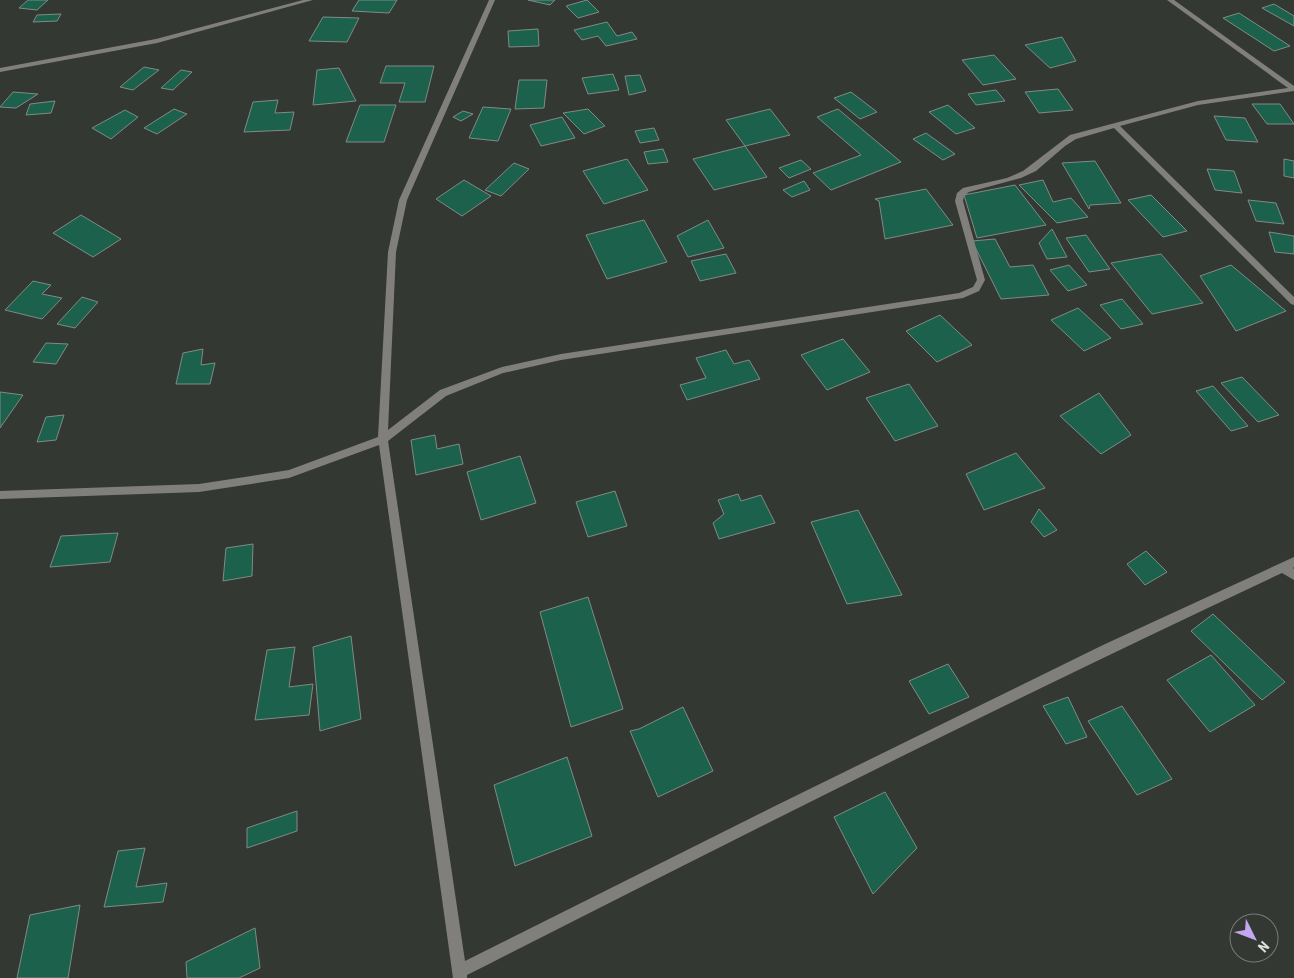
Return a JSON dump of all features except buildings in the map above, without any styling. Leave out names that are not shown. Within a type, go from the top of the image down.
[{"type":"street","points":[[0,70],[157,40],[310,0]]},
{"type":"street","points":[[492,0],[403,200],[397,222],[392,252],[384,439],[460,974],[781,809],[1107,649],[1289,564],[1294,574]]},
{"type":"street","points":[[1170,0],[1294,89]]},
{"type":"street","points":[[0,495],[199,488],[289,474],[384,439],[443,393],[502,370],[560,357],[960,296],[976,289],[981,280],[959,201],[963,192],[1023,174],[1033,169],[1064,142],[1073,137],[1198,103],[1294,89]]},
{"type":"street","points":[[1116,126],[1294,302]]}]
